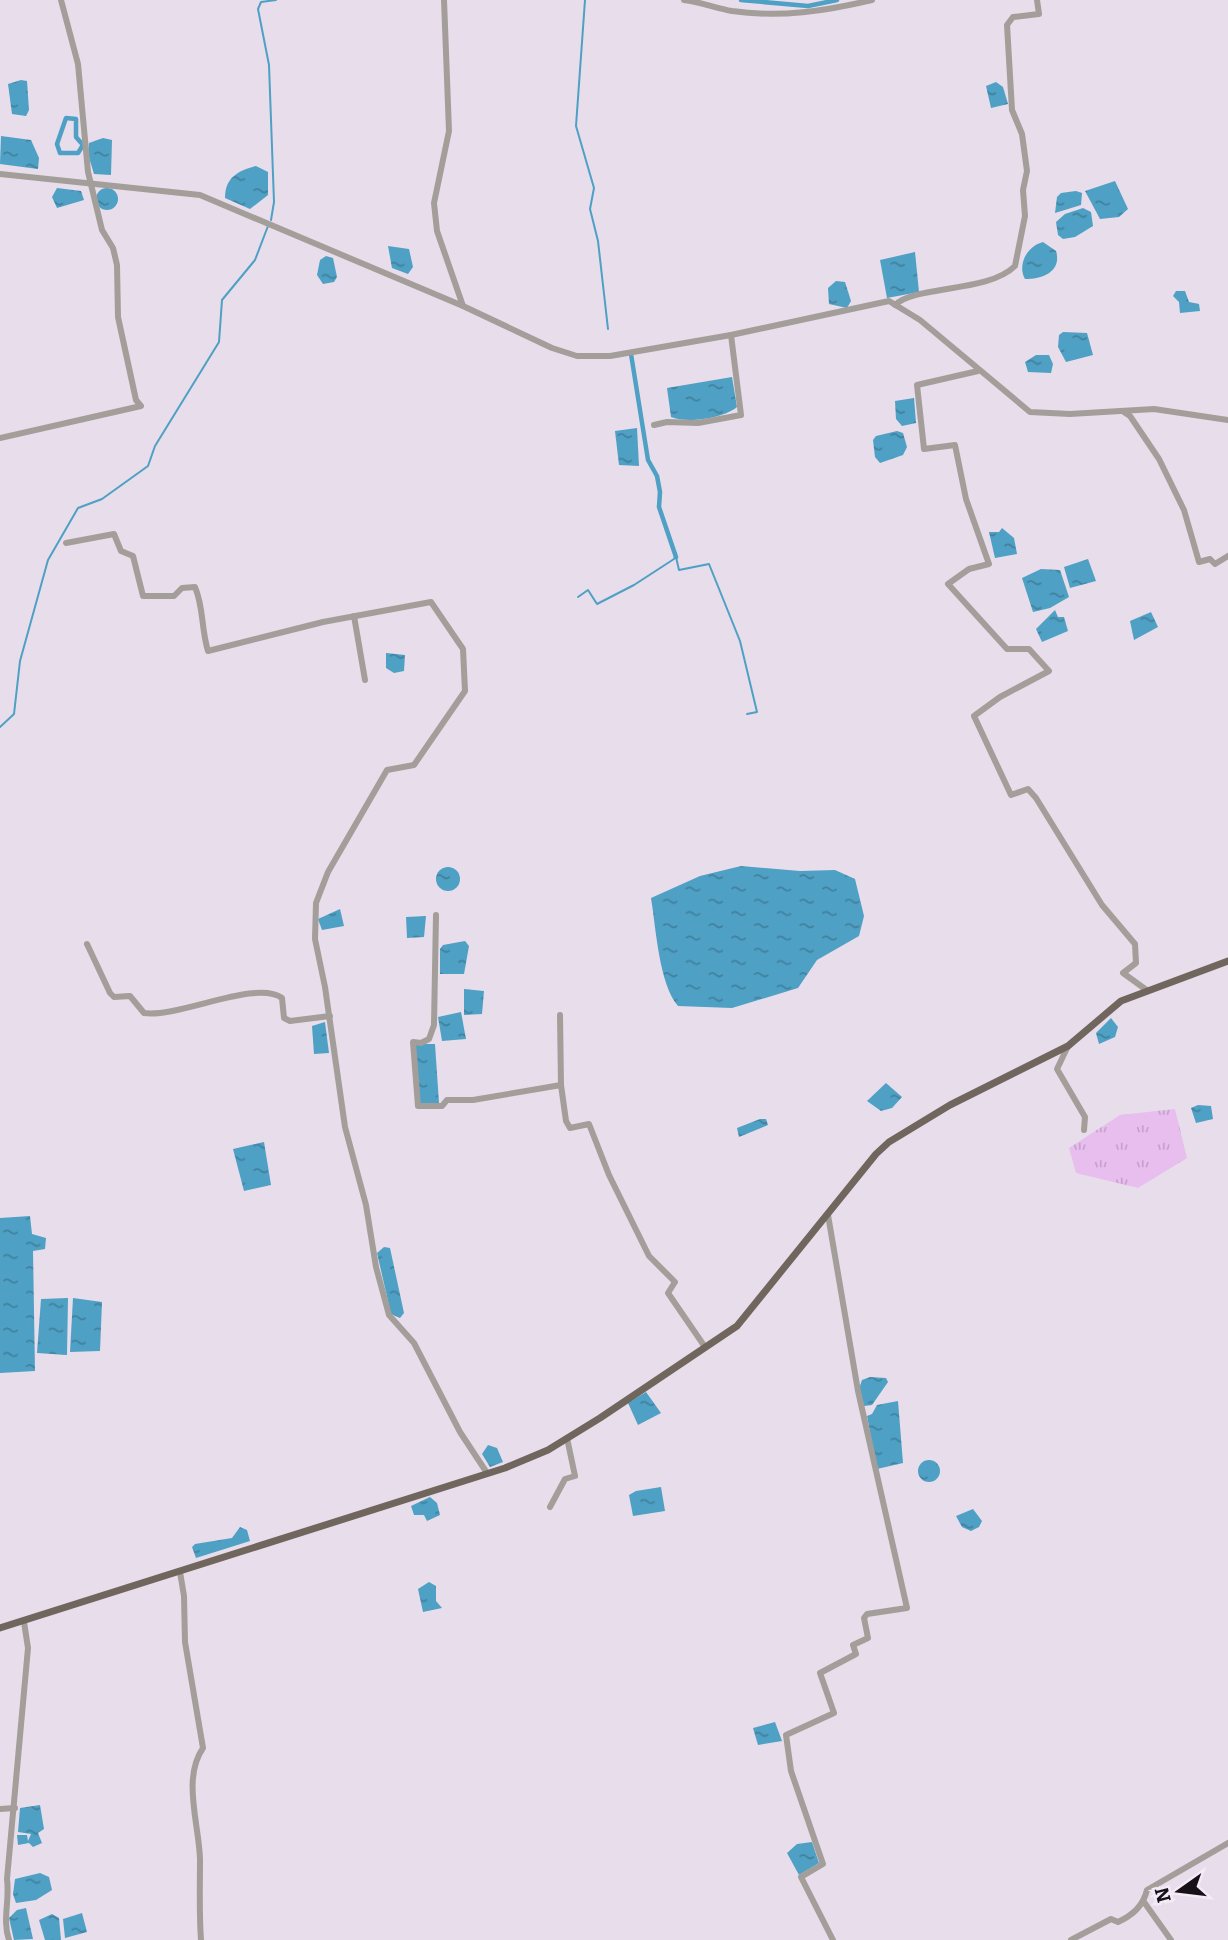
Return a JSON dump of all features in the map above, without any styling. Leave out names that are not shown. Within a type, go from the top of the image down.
[{"type":"main road","points":[[0,1628],[487,1473],[548,1450],[737,1326],[889,1142],[950,1105],[1068,1046],[1121,1001],[1228,961]]},
{"type":"street","points":[[0,438],[141,406],[136,400],[118,317],[117,265],[113,248],[102,230],[93,184],[87,169],[78,64],[61,0]]},
{"type":"street","points":[[444,0],[449,131],[434,203],[437,231],[463,306]]},
{"type":"street","points":[[684,0],[732,11],[800,14],[827,11],[872,0]]},
{"type":"street","points":[[895,305],[908,296],[975,284],[1009,272],[1015,266],[1025,216],[1023,190],[1027,172],[1022,134],[1012,110],[1007,25],[1013,18],[1039,14],[1037,0]]},
{"type":"street","points":[[0,174],[200,195],[463,306],[552,348],[577,356],[610,356],[731,335],[889,301],[920,320],[1030,412],[1185,411],[1228,420]]},
{"type":"street","points":[[654,425],[667,422],[698,423],[741,415],[731,335]]},
{"type":"street","points":[[978,371],[917,385],[924,449],[955,445],[966,499],[989,564],[969,569],[948,584],[1007,649],[1029,649],[1049,671],[1000,697],[974,716],[1011,796],[1028,789],[1036,798],[1102,905],[1135,943],[1136,963],[1123,973],[1148,991]]},
{"type":"street","points":[[1122,411],[1130,416],[1159,459],[1184,510],[1199,562],[1210,559],[1215,564],[1228,556]]},
{"type":"street","points":[[66,543],[114,534],[121,551],[133,556],[143,596],[174,596],[182,588],[195,587],[202,609],[203,636],[208,651],[354,616],[431,602],[463,649],[465,691],[414,765],[387,770],[328,872],[316,903],[315,939],[330,1016],[345,1127],[366,1205],[376,1267],[389,1315],[414,1343],[460,1432],[487,1473]]},
{"type":"street","points":[[354,616],[365,680]]},
{"type":"street","points":[[436,915],[434,1025],[429,1039],[413,1042],[418,1106],[442,1106],[447,1100],[473,1100],[562,1085]]},
{"type":"street","points":[[87,944],[110,993],[114,997],[130,996],[144,1013],[173,1012],[237,995],[272,993],[282,998],[284,1018],[290,1021],[330,1016]]},
{"type":"street","points":[[560,1015],[566,1121],[570,1128],[589,1124],[609,1175],[649,1256],[675,1282],[668,1293],[705,1347]]},
{"type":"street","points":[[1068,1046],[1057,1069],[1088,1117],[1084,1130]]},
{"type":"street","points":[[828,1215],[858,1391],[906,1608],[867,1614],[864,1618],[868,1639],[853,1645],[856,1654],[820,1673],[834,1713],[786,1735],[791,1771],[823,1864],[801,1877],[833,1940]]},
{"type":"street","points":[[550,1507],[565,1479],[575,1476],[567,1438]]},
{"type":"street","points":[[180,1572],[184,1596],[185,1642],[203,1748],[195,1761],[194,1781],[200,1857],[198,1895],[201,1940]]},
{"type":"street","points":[[9,1940],[5,1922],[10,1899],[7,1879],[28,1648],[24,1622]]},
{"type":"street","points":[[0,1809],[15,1808]]},
{"type":"street","points":[[1071,1940],[1111,1919],[1118,1922],[1129,1917],[1144,1902],[1147,1890],[1228,1843]]},
{"type":"street","points":[[1144,1902],[1171,1940]]},
{"type":"green space","points":[[1175,1109],[1187,1158],[1138,1188],[1076,1173],[1069,1148],[1120,1115]]},
{"type":"water","points":[[27,81],[29,110],[26,116],[12,114],[8,84]]},
{"type":"water","points":[[996,82],[1003,87],[1008,104],[991,108],[986,86]]},
{"type":"water","points":[[1,136],[31,140],[39,158],[38,169],[0,164]]},
{"type":"water","points":[[103,138],[112,140],[111,175],[94,174],[88,154],[89,143]]},
{"type":"water","points":[[256,166],[268,172],[268,195],[250,209],[225,198],[227,185],[233,176]]},
{"type":"water","points":[[1115,181],[1128,209],[1119,217],[1100,219],[1085,191]]},
{"type":"water","points":[[57,188],[81,191],[84,200],[57,208],[52,197]]},
{"type":"water","points":[[107,188],[115,191],[118,199],[115,207],[107,210],[99,207],[96,199],[99,191]]},
{"type":"water","points":[[1061,193],[1082,193],[1081,205],[1055,213],[1057,197]]},
{"type":"water","points":[[1083,208],[1091,212],[1093,226],[1075,237],[1063,239],[1058,235],[1056,222],[1065,214]]},
{"type":"water","points":[[1043,242],[1056,251],[1054,269],[1044,275],[1025,279],[1022,268],[1025,257],[1032,247]]},
{"type":"water","points":[[388,246],[409,249],[413,267],[408,274],[392,268]]},
{"type":"water","points":[[915,252],[919,292],[887,298],[880,260]]},
{"type":"water","points":[[326,256],[333,258],[337,277],[334,282],[323,284],[317,275],[320,260]]},
{"type":"water","points":[[836,281],[845,282],[851,301],[847,308],[829,304],[828,288]]},
{"type":"water","points":[[1176,291],[1185,291],[1189,302],[1199,304],[1200,311],[1180,313],[1179,302],[1173,296]]},
{"type":"water","points":[[1063,332],[1087,333],[1093,355],[1066,362],[1058,347],[1059,335]]},
{"type":"water","points":[[1036,355],[1049,355],[1053,364],[1051,373],[1028,372],[1025,362]]},
{"type":"water","points":[[732,377],[737,407],[731,411],[705,419],[686,420],[671,417],[667,388]]},
{"type":"water","points":[[914,398],[916,423],[902,426],[896,419],[895,401]]},
{"type":"water","points":[[637,428],[639,466],[619,465],[615,431]]},
{"type":"water","points":[[897,431],[903,433],[907,447],[903,455],[880,463],[875,457],[873,440],[876,436]]},
{"type":"water","points":[[1002,528],[1014,538],[1017,554],[995,558],[989,532],[999,532]]},
{"type":"water","points":[[1088,559],[1096,581],[1070,588],[1064,567]]},
{"type":"water","points":[[1041,569],[1060,570],[1069,597],[1050,608],[1033,612],[1022,578]]},
{"type":"water","points":[[1055,610],[1058,617],[1064,617],[1068,631],[1042,642],[1036,629]]},
{"type":"water","points":[[1151,612],[1158,627],[1134,640],[1130,621]]},
{"type":"water","points":[[386,653],[405,655],[404,671],[394,673],[386,668]]},
{"type":"water","points":[[741,866],[800,871],[835,870],[855,879],[864,916],[859,936],[817,960],[798,988],[732,1008],[678,1006],[662,970],[651,898],[700,876]]},
{"type":"water","points":[[448,867],[456,871],[460,879],[456,887],[448,891],[440,887],[436,879],[440,871]]},
{"type":"water","points":[[340,909],[344,926],[322,930],[318,919]]},
{"type":"water","points":[[426,916],[424,937],[407,938],[406,917]]},
{"type":"water","points":[[465,941],[469,946],[464,974],[440,974],[440,949],[443,945]]},
{"type":"water","points":[[464,989],[484,991],[482,1014],[464,1015]]},
{"type":"water","points":[[461,1012],[466,1039],[442,1041],[438,1017]]},
{"type":"water","points":[[1111,1018],[1118,1027],[1115,1037],[1099,1044],[1096,1033]]},
{"type":"water","points":[[325,1022],[329,1053],[314,1054],[312,1026]]},
{"type":"water","points":[[414,1044],[435,1044],[439,1103],[420,1104]]},
{"type":"water","points":[[886,1083],[902,1097],[892,1108],[881,1111],[867,1101]]},
{"type":"water","points":[[1198,1105],[1211,1106],[1213,1119],[1196,1123],[1191,1108]]},
{"type":"water","points":[[766,1119],[768,1125],[739,1137],[737,1128]]},
{"type":"water","points":[[264,1142],[271,1185],[244,1191],[233,1149]]},
{"type":"water","points":[[30,1216],[32,1234],[46,1238],[45,1249],[33,1251],[35,1371],[0,1373],[0,1218]]},
{"type":"water","points":[[384,1247],[390,1248],[404,1313],[400,1318],[391,1314],[377,1253]]},
{"type":"water","points":[[68,1298],[67,1355],[37,1353],[41,1299]]},
{"type":"water","points":[[73,1298],[102,1302],[100,1351],[70,1352]]},
{"type":"water","points":[[870,1377],[886,1378],[888,1382],[872,1405],[864,1406],[859,1389],[862,1380]]},
{"type":"water","points":[[646,1392],[661,1413],[638,1425],[628,1403]]},
{"type":"water","points":[[898,1401],[903,1463],[877,1469],[867,1416],[872,1414],[877,1405]]},
{"type":"water","points":[[488,1445],[497,1448],[503,1462],[490,1467],[482,1454]]},
{"type":"water","points":[[929,1460],[937,1463],[940,1471],[937,1479],[929,1482],[921,1479],[918,1471],[921,1463]]},
{"type":"water","points":[[661,1487],[665,1511],[633,1516],[629,1495],[636,1491]]},
{"type":"water","points":[[430,1497],[437,1503],[440,1515],[427,1521],[424,1515],[414,1515],[411,1506]]},
{"type":"water","points":[[973,1509],[982,1521],[979,1527],[971,1531],[962,1527],[956,1516]]},
{"type":"water","points":[[240,1527],[247,1530],[250,1541],[196,1558],[192,1547],[195,1544],[232,1538]]},
{"type":"water","points":[[429,1582],[436,1586],[436,1601],[442,1608],[423,1612],[418,1589]]},
{"type":"water","points":[[775,1722],[782,1741],[758,1745],[753,1728]]},
{"type":"water","points":[[40,1805],[44,1829],[38,1833],[42,1843],[33,1847],[29,1843],[18,1845],[17,1835],[27,1835],[28,1841],[31,1834],[18,1832],[20,1808]]},
{"type":"water","points":[[812,1842],[819,1863],[799,1875],[787,1853],[797,1844]]},
{"type":"water","points":[[40,1873],[49,1877],[52,1890],[36,1900],[16,1903],[13,1894],[15,1879]]},
{"type":"water","points":[[26,1908],[33,1939],[14,1940],[9,1918],[17,1910]]},
{"type":"water","points":[[82,1913],[87,1932],[65,1938],[63,1919]]},
{"type":"water","points":[[52,1914],[59,1918],[61,1940],[45,1940],[39,1920]]},
{"type":"waterway","points":[[271,220],[274,202],[269,65],[258,9],[261,2],[276,0]]},
{"type":"waterway","points":[[585,0],[576,126],[594,188],[590,209],[598,241],[608,329]]},
{"type":"waterway","points":[[741,0],[808,6],[837,0]]},
{"type":"waterway","points":[[66,118],[76,119],[76,137],[83,145],[78,153],[60,153],[57,144],[66,118]]},
{"type":"waterway","points":[[0,727],[14,714],[20,661],[48,560],[78,508],[102,499],[148,466],[155,446],[219,342],[222,300],[255,260],[268,226]]},
{"type":"waterway","points":[[631,354],[648,460],[657,476],[659,507],[676,557]]},
{"type":"waterway","points":[[578,597],[588,590],[597,604],[634,585],[674,559],[676,553]]},
{"type":"waterway","points":[[676,557],[679,570],[709,564],[740,641],[757,712],[747,714]]}]
